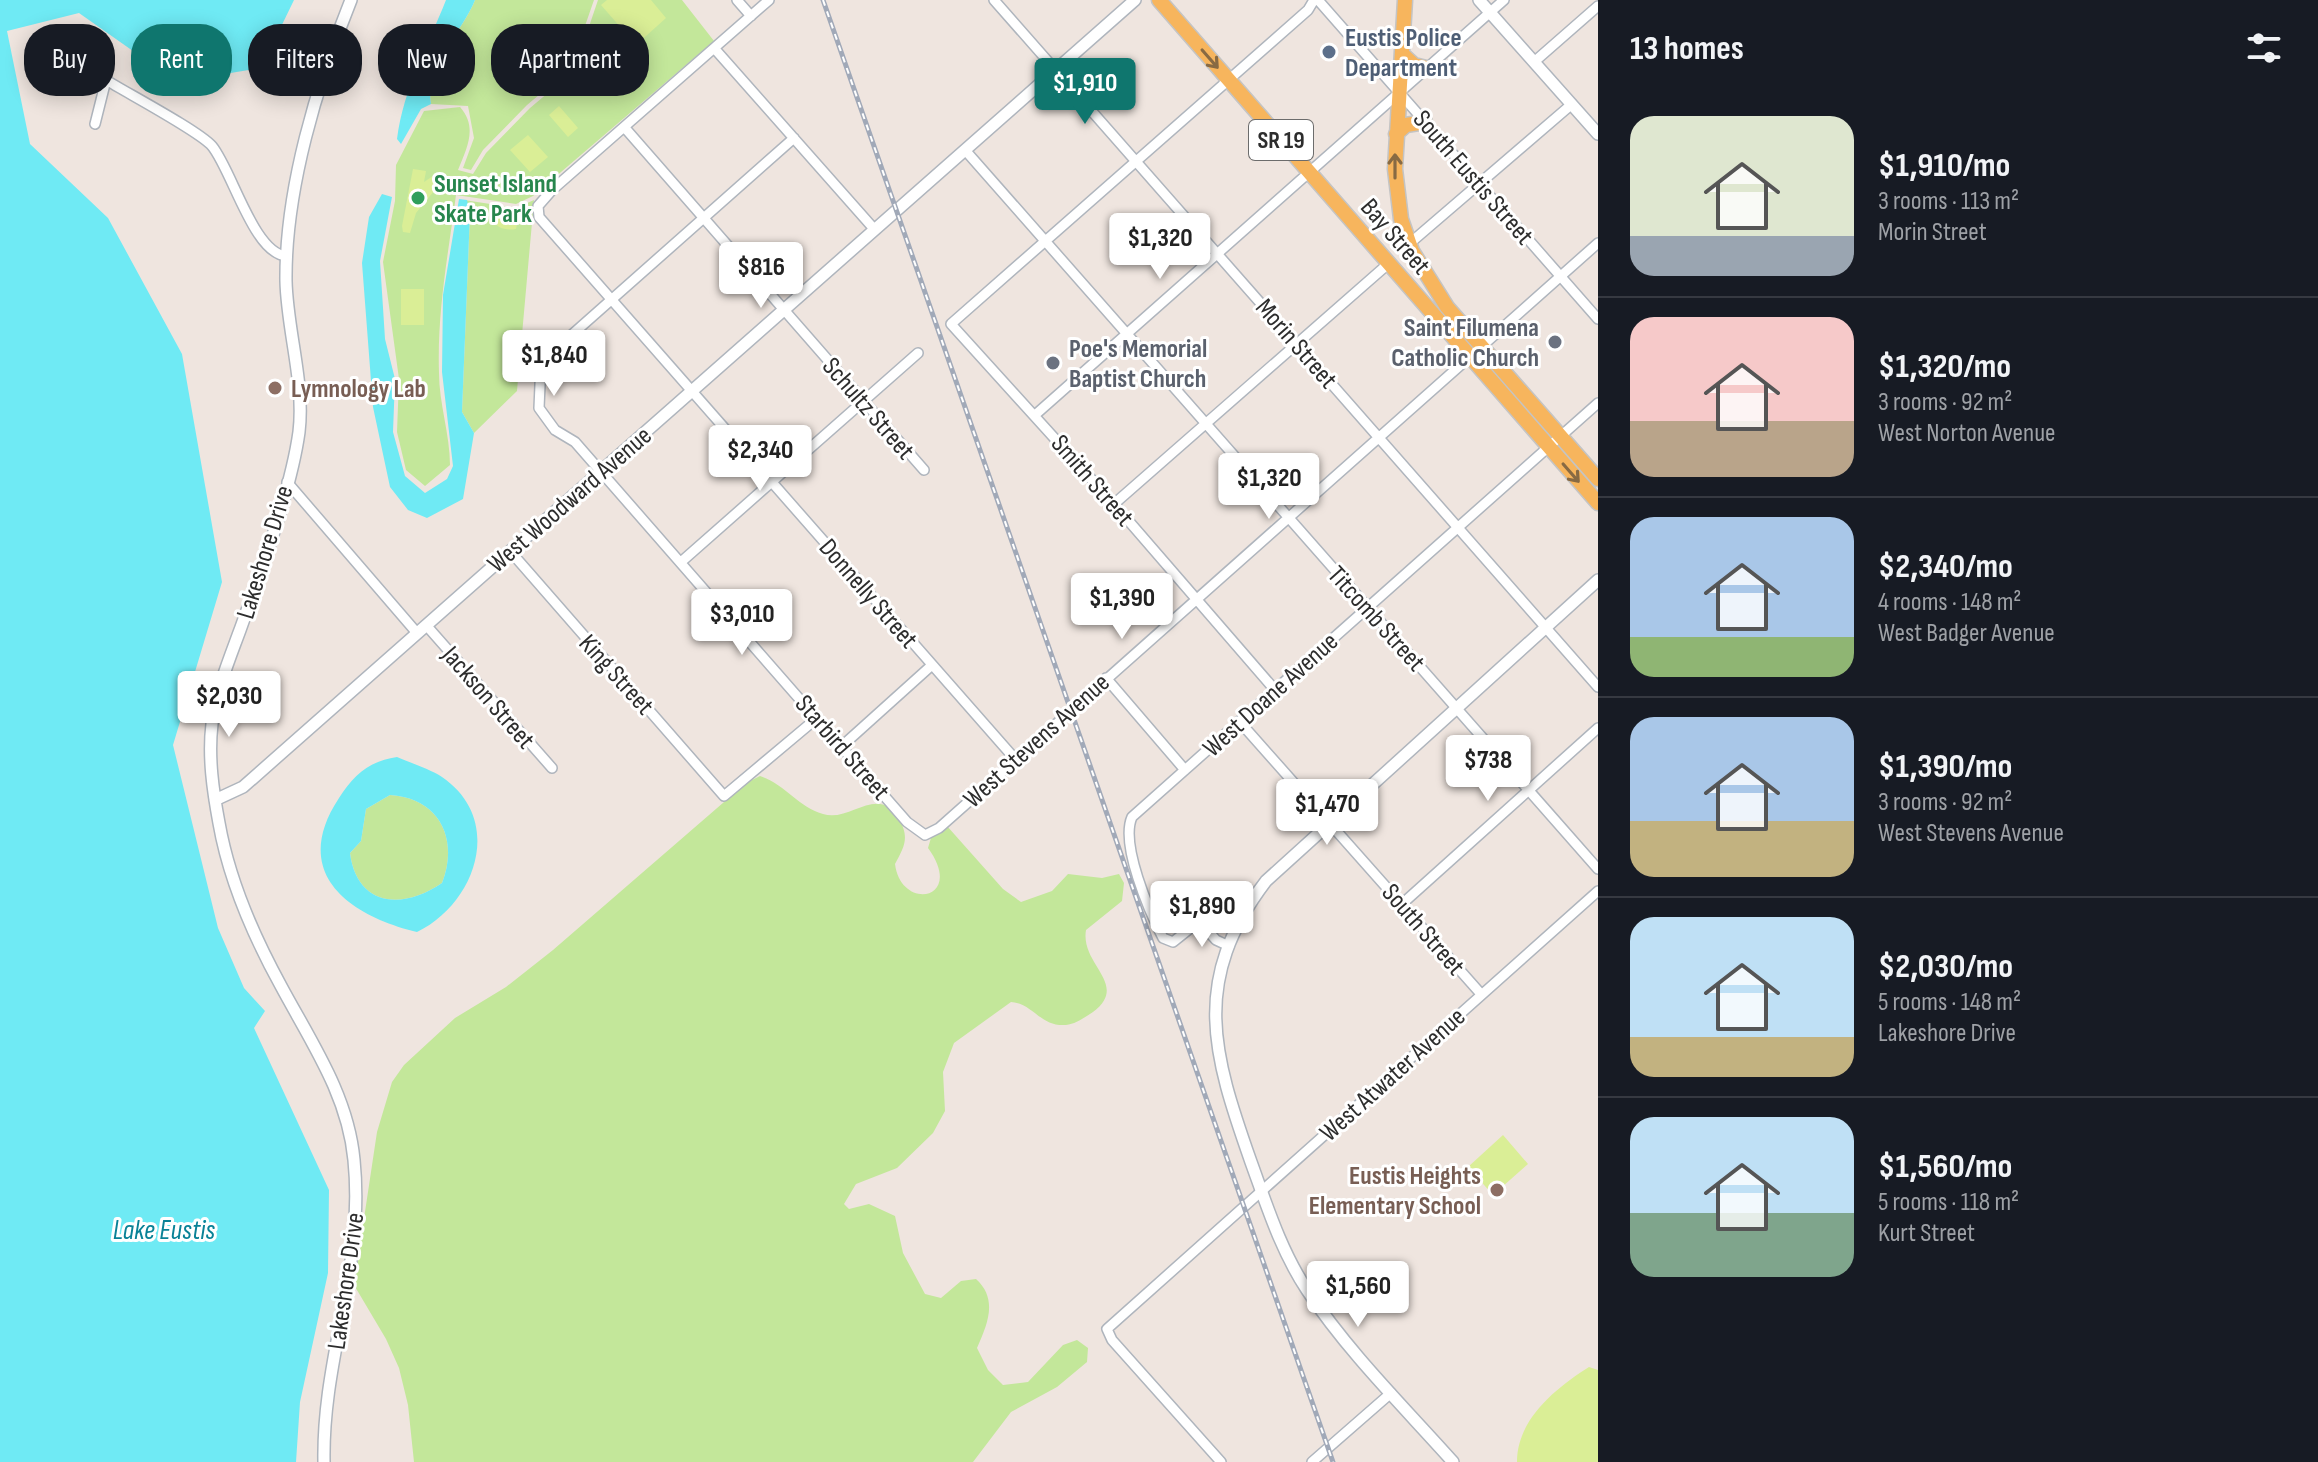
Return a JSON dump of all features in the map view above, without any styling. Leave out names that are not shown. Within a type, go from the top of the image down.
[{"type":"main road","name":"Bay Street","points":[[1159,0],[1598,503]]},
{"type":"main road","name":"Bay Street","points":[[1405,0],[1396,134],[1397,202],[1409,244],[1420,268],[1447,307],[1598,479]]},
{"type":"main road","points":[[1402,54],[1414,65],[1426,68]]},
{"type":"main road","points":[[1396,134],[1406,125],[1425,122]]},
{"type":"street","name":"Lakeshore Drive","points":[[324,1462],[325,1407],[354,1257],[357,1204],[354,1156],[333,1079],[279,982],[241,902],[225,852],[215,800],[211,750],[215,707],[287,482],[299,423],[287,256],[310,123],[351,0]]},
{"type":"street","points":[[737,0],[751,16]]},
{"type":"street","points":[[625,128],[769,0]]},
{"type":"street","name":"Morin Street","points":[[994,0],[1598,687]]},
{"type":"street","name":"West Woodward Avenue","points":[[215,800],[243,787],[1135,0]]},
{"type":"street","points":[[1045,242],[1316,0]]},
{"type":"street","name":"South Eustis Street","points":[[1316,0],[1598,319]]},
{"type":"street","points":[[1479,0],[1598,134]]},
{"type":"street","points":[[1035,415],[1504,0]]},
{"type":"street","points":[[1534,62],[1598,6]]},
{"type":"street","points":[[714,48],[875,230]]},
{"type":"street","points":[[115,85],[211,144],[262,240],[277,254],[287,256]]},
{"type":"street","points":[[95,124],[102,96]]},
{"type":"street","points":[[1409,244],[1572,104]]},
{"type":"street","name":"Donnelly Street","points":[[625,128],[552,190],[537,209],[539,217],[1015,759]]},
{"type":"street","name":"Schultz Street","points":[[625,128],[924,470]]},
{"type":"street","points":[[612,299],[794,138]]},
{"type":"street","name":"Titcomb Street","points":[[965,150],[1598,869]]},
{"type":"street","name":"Smith Street","points":[[1045,242],[951,324],[989,370],[1035,415],[1114,504],[1275,690]]},
{"type":"street","name":"West Stevens Avenue","points":[[925,835],[939,828],[1480,344],[1598,243]]},
{"type":"street","points":[[1114,504],[1388,264]]},
{"type":"street","name":"Starbird Street","points":[[612,299],[541,362],[539,408],[555,430],[572,441],[601,471],[907,822],[925,835]]},
{"type":"street","points":[[681,562],[918,353]]},
{"type":"street","name":"West Doane Avenue","points":[[1199,921],[1173,942],[1163,938],[1136,867],[1127,827],[1132,817],[1598,403]]},
{"type":"street","name":"Jackson Street","points":[[287,482],[552,768]]},
{"type":"street","name":"King Street","points":[[510,551],[724,796],[817,718]]},
{"type":"street","points":[[1453,1462],[1391,1393],[1305,1287],[1262,1193],[1217,1053],[1215,1010],[1220,973],[1247,906],[1266,881],[1598,580]]},
{"type":"street","points":[[842,746],[932,665]]},
{"type":"street","points":[[1106,678],[1185,770]]},
{"type":"street","name":"South Street","points":[[1239,721],[1481,994]]},
{"type":"street","points":[[1402,904],[1598,728]]},
{"type":"street","points":[[1229,946],[1216,940],[1199,921],[1242,887]]},
{"type":"street","name":"West Atwater Avenue","points":[[1220,1462],[1112,1340],[1107,1331],[1113,1320],[1262,1193],[1287,1167],[1598,891]]},
{"type":"street","points":[[1312,1462],[1391,1393]]},
{"type":"green space","points":[[475,0],[594,0],[586,24],[491,24],[491,96],[538,96],[483,150],[471,170],[463,168],[474,138],[468,106],[431,104],[430,96],[475,96],[475,24],[462,24]]},
{"type":"green space","points":[[598,0],[682,0],[714,41],[533,196],[516,204],[456,195],[439,350],[439,385],[450,465],[425,486],[406,470],[397,432],[399,379],[383,262],[395,201],[396,165],[424,111],[460,107],[470,130],[458,170],[473,174],[486,153],[544,96],[649,96],[649,24],[590,24]]},
{"type":"green space","points":[[607,0],[651,0],[666,18],[649,33],[649,24],[618,24],[601,5]]},
{"type":"green space","points":[[559,106],[578,128],[568,137],[549,115]]},
{"type":"green space","points":[[528,135],[548,157],[530,172],[510,150]]},
{"type":"green space","name":"Sunset Island Skate Park","points":[[413,169],[426,171],[424,182],[436,174],[443,180],[416,213],[410,233],[403,232],[402,226]]},
{"type":"green space","points":[[464,200],[516,208],[534,200],[517,391],[474,433],[462,412],[470,213]]},
{"type":"green space","points":[[494,210],[508,211],[518,220],[516,229],[505,229],[495,224],[491,217]]},
{"type":"green space","points":[[401,289],[424,289],[424,325],[401,325]]},
{"type":"green space","points":[[760,776],[823,814],[843,814],[873,804],[882,804],[891,809],[899,819],[905,837],[895,864],[900,879],[908,889],[918,894],[928,894],[936,889],[940,879],[938,866],[928,848],[933,831],[947,826],[1003,889],[1021,902],[1052,891],[1068,874],[1102,878],[1119,874],[1124,883],[1122,901],[1086,930],[1090,954],[1105,983],[1107,992],[1103,1002],[1084,1018],[1057,1025],[1019,1003],[1011,1002],[954,1043],[943,1072],[945,1111],[933,1133],[897,1168],[856,1184],[844,1204],[849,1209],[869,1204],[895,1216],[903,1253],[925,1294],[941,1298],[961,1281],[976,1279],[989,1303],[985,1329],[977,1348],[988,1370],[1003,1385],[1028,1382],[1063,1345],[1077,1340],[1088,1348],[1087,1362],[1057,1387],[1011,1412],[973,1462],[414,1462],[408,1405],[399,1368],[354,1285],[377,1132],[392,1082],[404,1065],[455,1018],[506,987],[553,950],[746,783]]},
{"type":"green space","points":[[390,795],[422,804],[433,813],[446,837],[448,852],[442,883],[427,892],[398,900],[372,893],[362,884],[354,871],[350,853],[361,841],[366,809]]},
{"type":"green space","points":[[1503,1135],[1528,1164],[1493,1195],[1468,1167]]},
{"type":"green space","points":[[1589,1367],[1598,1370],[1598,1462],[1517,1462],[1519,1446],[1531,1419],[1552,1395]]},
{"type":"water","name":"Lake Eustis","points":[[0,0],[294,0],[282,24],[248,24],[248,70],[232,73],[232,24],[131,24],[131,50],[115,38],[115,24],[95,24],[79,13],[24,24],[24,27],[7,31],[30,144],[108,218],[182,354],[222,582],[173,745],[218,928],[244,988],[265,1011],[254,1028],[329,1190],[328,1273],[300,1402],[296,1462],[0,1462]]},
{"type":"water","points":[[446,0],[475,0],[462,24],[436,24]]},
{"type":"water","points":[[407,96],[430,96],[431,104],[421,109],[401,144],[397,139]]},
{"type":"water","points":[[382,194],[392,197],[380,261],[385,339],[395,379],[393,432],[405,476],[425,493],[447,479],[453,466],[442,372],[443,295],[459,199],[467,200],[470,213],[462,412],[474,433],[463,499],[427,518],[408,510],[390,487],[373,407],[362,263],[369,217]]},
{"type":"water","points":[[397,757],[442,777],[461,795],[473,815],[477,837],[475,860],[455,902],[438,919],[417,932],[368,914],[349,902],[333,886],[324,868],[321,848],[325,824],[350,782],[378,762]],"holes":[[[390,795],[422,804],[441,824],[446,837],[447,867],[442,883],[427,892],[398,900],[384,898],[362,884],[354,871],[350,853],[361,841],[366,809]]]},
{"type":"railway","points":[[823,0],[1333,1462]]},
{"type":"place","name":"Eustis Police Department","points":[[1329,52]]},
{"type":"place","name":"Sunset Island Skate Park","points":[[418,198]]},
{"type":"place","name":"Saint Filumena Catholic Church","points":[[1555,342]]},
{"type":"place","name":"Poe's Memorial Baptist Church","points":[[1053,363]]},
{"type":"place","name":"Lymnology Lab","points":[[275,388]]},
{"type":"place","name":"Eustis Heights Elementary School","points":[[1497,1190]]}]
